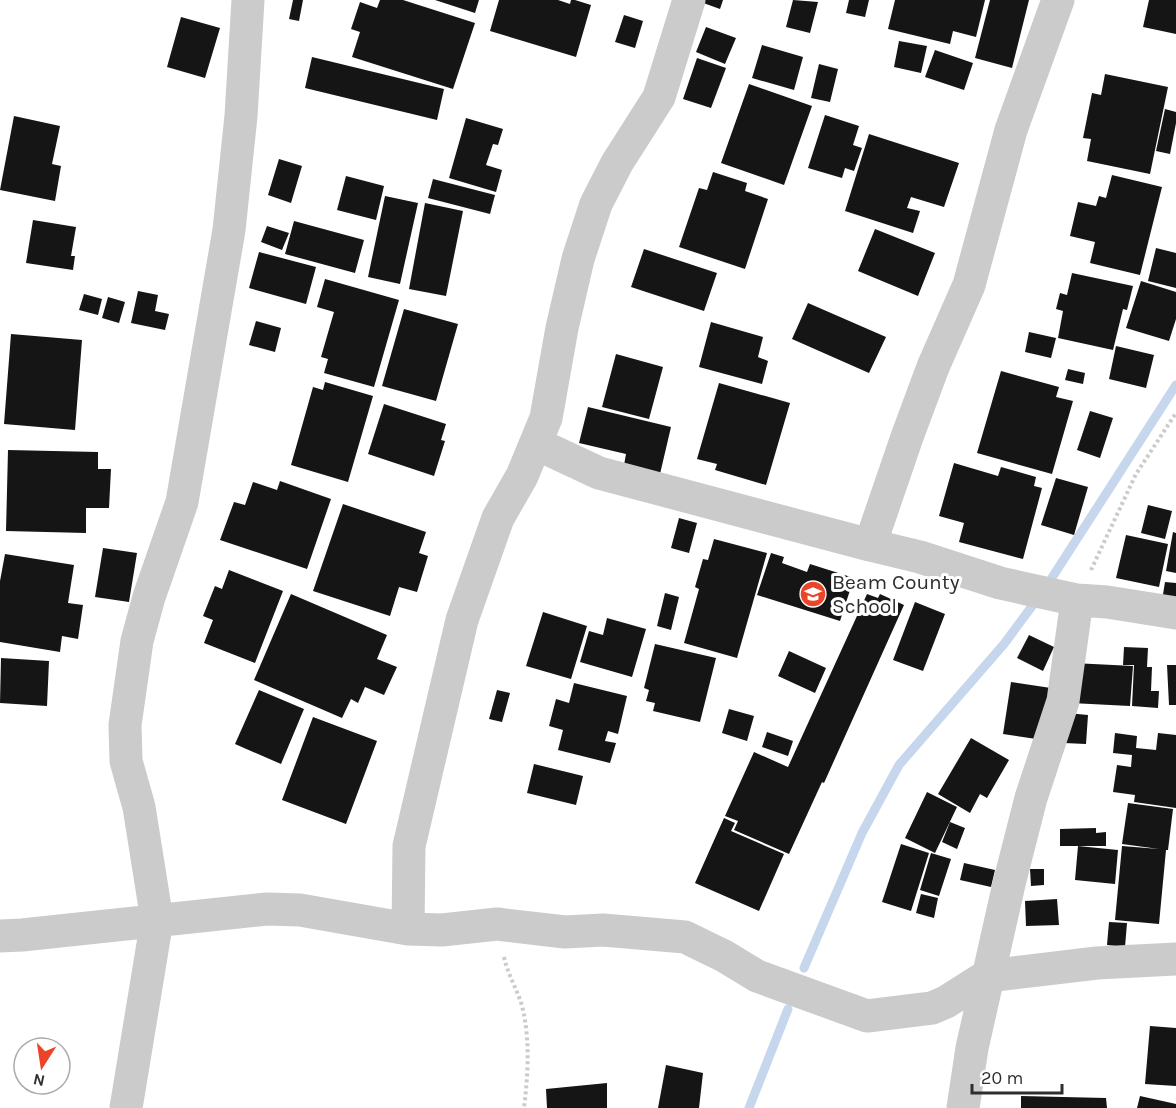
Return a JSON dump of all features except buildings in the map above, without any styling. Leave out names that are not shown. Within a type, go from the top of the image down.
[{"type":"street","points":[[126,1108],[157,920],[139,807],[126,762],[126,725],[137,641],[149,597],[182,502],[229,230],[241,116],[248,0]]},
{"type":"street","points":[[408,929],[409,846],[462,620],[498,518],[522,476],[546,418],[562,328],[578,259],[596,204],[617,163],[659,97],[689,0]]},
{"type":"street","points":[[870,545],[933,367],[969,285],[1011,130],[1058,0]]},
{"type":"street","points":[[537,444],[599,473],[870,545],[920,556],[1000,583],[1067,598],[1176,613]]},
{"type":"street","points":[[963,1108],[972,1048],[987,976],[1031,798],[1063,701],[1067,598]]},
{"type":"street","points":[[0,936],[267,909],[300,910],[408,929],[442,930],[497,924],[565,932],[603,930],[685,937],[724,956],[757,976],[867,1016],[932,1008],[946,1002],[987,976],[1097,963],[1176,959]]},
{"type":"path","points":[[1067,598],[1136,474],[1176,413]]},
{"type":"path","points":[[497,924],[507,972],[522,1009],[527,1074],[524,1108]]},
{"type":"waterway","points":[[1046,587],[1176,385]]},
{"type":"waterway","points":[[804,968],[862,833],[899,765],[1004,644],[1038,598]]},
{"type":"waterway","points":[[749,1108],[788,1009]]},
{"type":"place","name":"Beam County School","points":[[813,594]]}]
